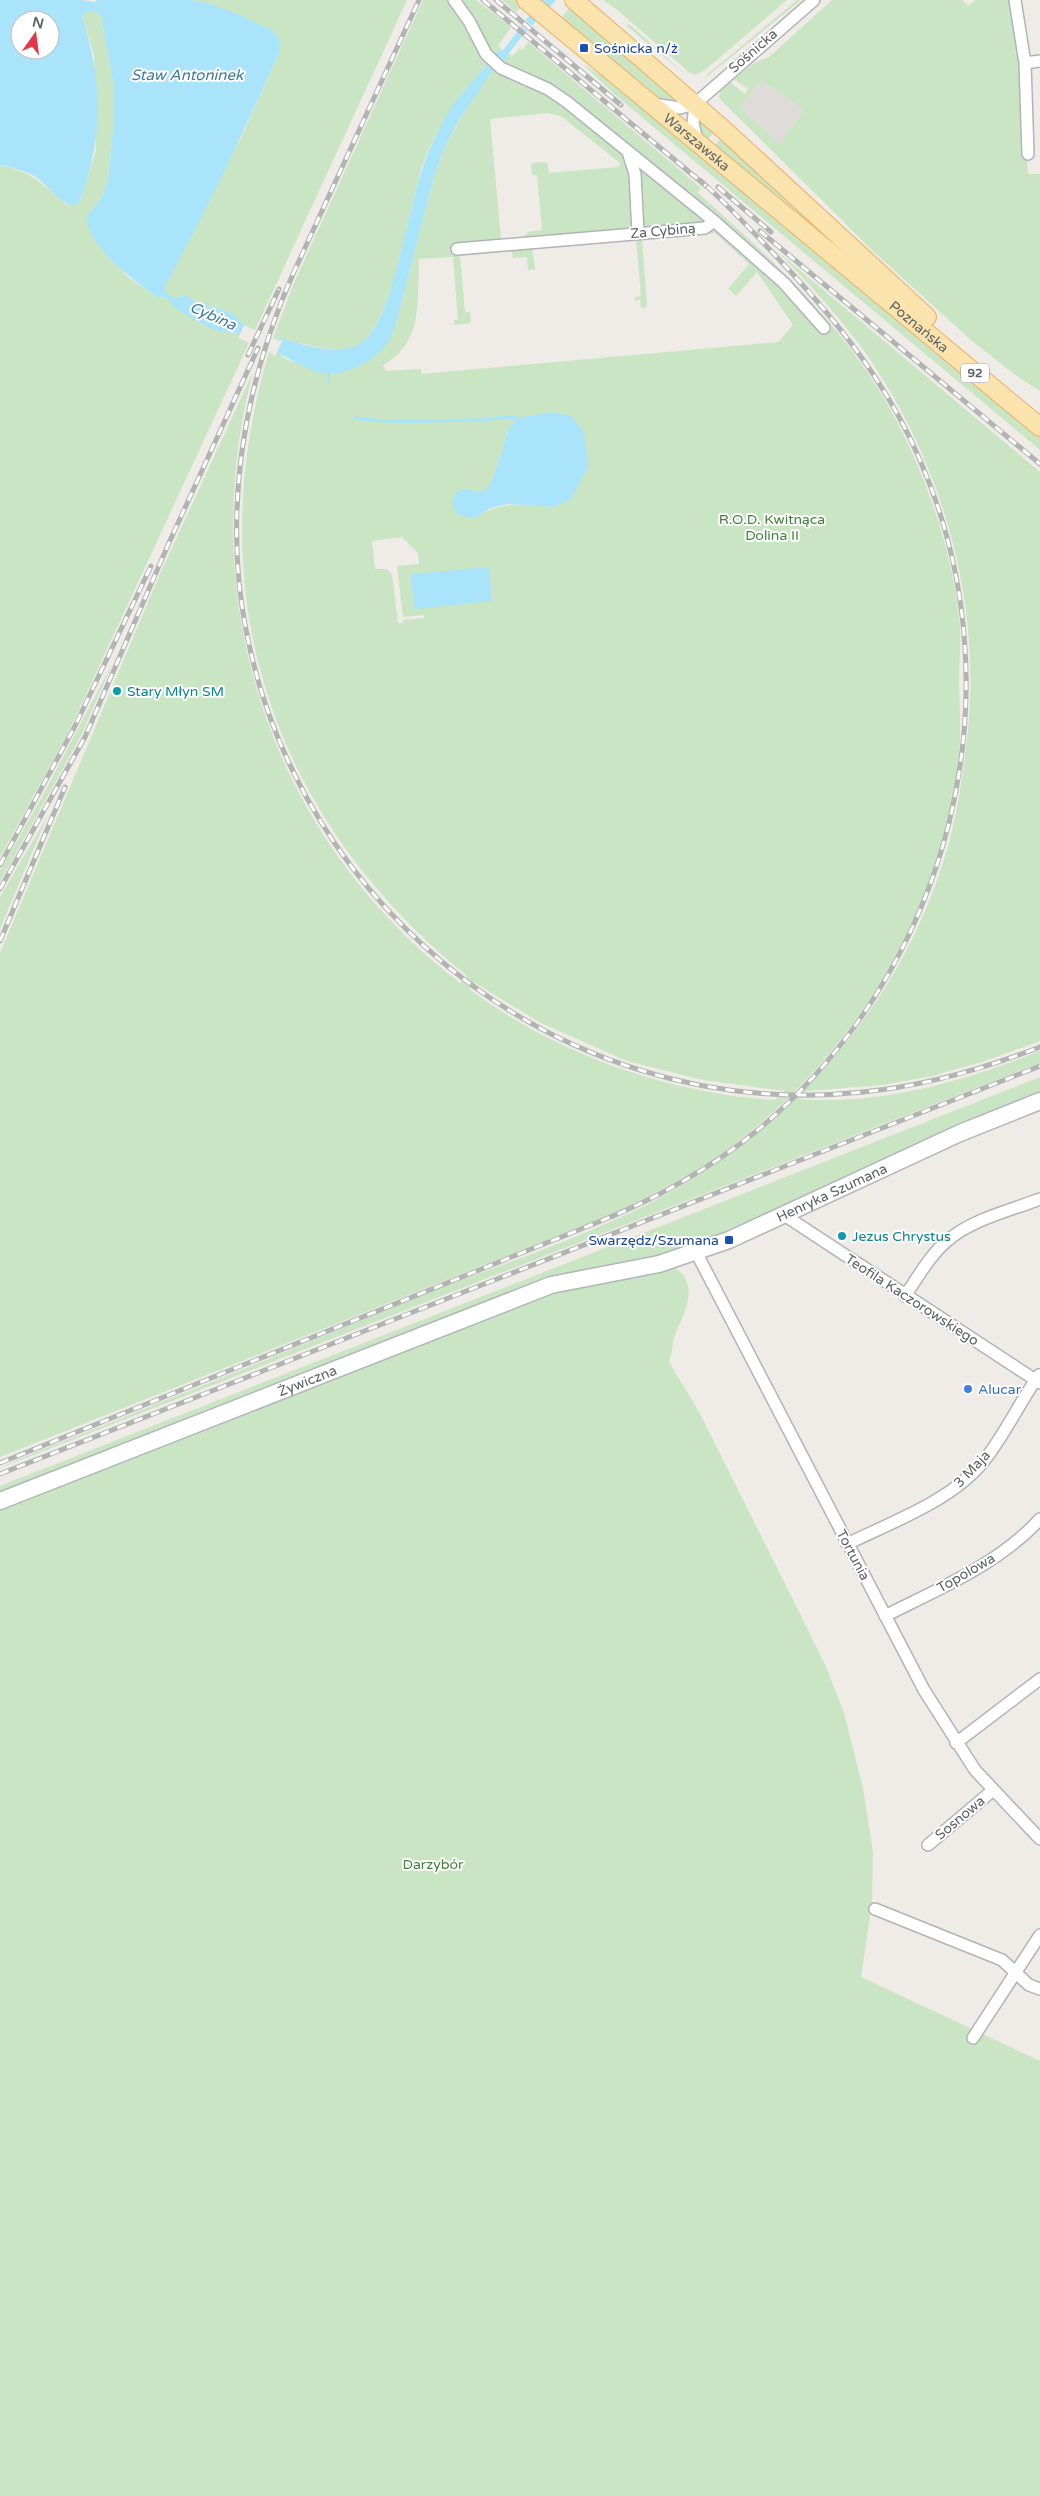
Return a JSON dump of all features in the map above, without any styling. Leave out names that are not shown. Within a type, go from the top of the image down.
[{"type":"main road","name":"Warszawska","points":[[574,0],[695,104],[873,278]]},
{"type":"main road","name":"Warszawska","points":[[527,1],[697,142],[873,278]]},
{"type":"main road","name":"Poznańska","points":[[873,278],[946,334],[1040,412]]},
{"type":"main road","name":"Poznańska","points":[[873,278],[1040,427]]},
{"type":"street","points":[[454,0],[469,20],[486,54],[501,68],[548,89],[714,221]]},
{"type":"street","name":"Sośnicka","points":[[695,104],[814,0]]},
{"type":"street","points":[[1015,0],[1025,63],[1028,154]]},
{"type":"street","points":[[1025,63],[1039,61]]},
{"type":"street","points":[[650,103],[680,108],[695,104],[693,123],[697,142]]},
{"type":"street","points":[[628,152],[635,174],[638,233]]},
{"type":"street","name":"Za Cybiną","points":[[457,249],[705,228],[714,221],[784,283],[824,328]]},
{"type":"street","name":"Henryka Szumana","points":[[618,1272],[659,1264],[696,1252],[784,1215],[960,1133],[1040,1100]]},
{"type":"street","points":[[905,1296],[931,1259],[958,1233],[974,1224],[1040,1200]]},
{"type":"street","name":"Teofila Kaczorowskiego","points":[[784,1215],[905,1296],[1038,1379]]},
{"type":"street","name":"Tortunia","points":[[696,1252],[924,1690],[956,1743],[992,1791],[1040,1839]]},
{"type":"street","name":"Żywiczna","points":[[0,1501],[541,1288],[574,1279],[618,1272]]},
{"type":"street","name":"3 Maja","points":[[847,1544],[958,1487],[984,1460],[1038,1379]]},
{"type":"street","name":"Topolowa","points":[[885,1616],[986,1562],[1013,1544],[1040,1520]]},
{"type":"street","points":[[956,1743],[1040,1679]]},
{"type":"street","name":"Sosnowa","points":[[928,1844],[992,1791]]},
{"type":"street","points":[[875,1909],[1002,1960],[1029,1985],[1040,1989]]},
{"type":"street","points":[[973,2038],[1040,1935]]},
{"type":"shaded area","points":[[761,80],[804,110],[780,144],[740,108]]},
{"type":"green space","points":[[190,0],[407,0],[255,330],[244,325],[232,313],[197,302],[185,295],[174,298],[166,293],[164,288],[199,205],[240,140],[280,51],[204,2]]},
{"type":"green space","name":"R.O.D. Kwitnąca Dolina II","points":[[423,0],[476,0],[511,27],[498,46],[501,49],[499,52],[505,57],[508,54],[513,56],[521,46],[520,49],[523,50],[528,42],[701,188],[698,193],[778,267],[849,346],[889,407],[926,486],[936,514],[951,571],[960,627],[959,759],[956,784],[943,840],[924,895],[900,948],[870,998],[836,1045],[798,1088],[755,1128],[709,1162],[674,1183],[615,1213],[0,1457],[0,953],[160,574],[253,372],[237,458],[233,544],[242,628],[263,709],[296,787],[339,859],[394,925],[460,983],[467,976],[400,914],[344,846],[300,773],[268,696],[249,614],[242,529],[249,442],[269,352],[273,354],[274,358],[277,352],[286,359],[327,374],[328,383],[330,383],[330,374],[355,367],[376,354],[396,323],[434,177],[444,148],[490,65],[486,65],[458,101],[434,138],[422,167],[393,283],[376,325],[366,339],[352,347],[336,349],[319,348],[273,338],[294,283]],"holes":[[[547,113],[561,116],[620,163],[619,167],[549,173],[547,162],[531,163],[532,175],[537,175],[542,230],[528,232],[523,237],[501,239],[490,119]],[[715,233],[749,264],[728,289],[736,296],[757,272],[793,325],[778,342],[422,374],[421,369],[386,371],[383,365],[396,356],[406,345],[416,319],[419,259],[453,257],[458,320],[454,320],[454,325],[471,323],[470,312],[465,312],[460,256],[512,251],[513,258],[527,257],[528,270],[535,269],[532,248],[636,240],[641,296],[635,297],[635,301],[640,299],[641,308],[645,308],[647,305],[642,239]],[[509,429],[553,507],[503,506],[494,508],[475,518],[466,489],[479,492],[490,486]],[[402,537],[418,553],[419,564],[397,566],[403,617],[424,615],[424,618],[403,620],[403,623],[398,623],[392,574],[387,569],[375,569],[372,541]],[[475,983],[541,1023],[627,1061],[703,1080],[785,1091],[775,1100],[693,1089],[653,1079],[575,1051],[538,1033],[469,989]]]},
{"type":"green space","points":[[502,0],[518,0],[516,5],[520,8],[516,12]]},
{"type":"green space","points":[[603,0],[787,0],[705,70],[695,75],[690,73]]},
{"type":"green space","points":[[797,0],[801,0],[704,79],[708,74]]},
{"type":"green space","points":[[832,0],[962,0],[968,6],[975,0],[1011,0],[1018,40],[1028,174],[1040,174],[1040,391],[1014,374],[971,340],[875,253],[719,98],[720,91],[730,82],[745,94],[748,89],[734,79],[754,63],[769,57]],"holes":[[[761,80],[804,110],[780,144],[740,108]]]},
{"type":"green space","points":[[571,6],[687,103],[666,102],[657,96],[562,17]]},
{"type":"green space","points":[[85,12],[97,12],[101,16],[114,88],[114,119],[108,180],[101,199],[86,217],[104,251],[128,277],[158,298],[163,297],[224,332],[240,334],[239,338],[249,343],[69,731],[0,857],[0,165],[29,175],[67,205],[80,201],[96,150],[94,55],[82,16]]},
{"type":"green space","points":[[629,24],[637,31],[689,78],[627,26]]},
{"type":"green space","points":[[583,64],[612,82],[719,168],[1040,437],[1040,450],[613,93]]},
{"type":"green space","points":[[697,113],[716,130],[706,142],[698,129]]},
{"type":"green space","points":[[723,136],[878,281],[712,148]]},
{"type":"green space","points":[[777,251],[1040,472],[1040,1041],[985,1061],[932,1076],[883,1085],[807,1091],[798,1099],[860,1099],[922,1089],[982,1072],[1040,1051],[1040,1063],[0,1468],[443,1287],[589,1231],[672,1191],[721,1160],[766,1125],[808,1086],[846,1043],[880,996],[909,946],[932,894],[950,839],[956,812],[968,730],[970,681],[968,631],[962,582],[951,534],[935,487],[916,441],[893,397],[867,355],[846,327]]},
{"type":"green space","points":[[113,662],[81,736],[0,882],[0,871],[43,795]]},
{"type":"green space","points":[[48,815],[0,929],[0,897]]},
{"type":"green space","points":[[1040,1077],[1040,1096],[800,1197],[801,1202],[707,1244],[628,1265],[0,1497],[0,1486]]},
{"type":"green space","name":"Darzybór","points":[[673,1266],[682,1273],[687,1281],[689,1290],[686,1307],[674,1338],[669,1362],[699,1412],[804,1622],[826,1667],[844,1713],[863,1788],[873,1852],[872,1903],[861,1977],[1040,2061],[1040,2496],[0,2496],[0,1501],[594,1276],[602,1285],[604,1281]]},
{"type":"water","name":"Staw Antoninek","points":[[0,0],[82,0],[95,2],[97,0],[190,0],[204,2],[235,13],[270,29],[279,38],[280,51],[225,171],[164,288],[166,293],[174,298],[185,295],[197,302],[232,313],[245,325],[279,341],[280,338],[312,347],[334,350],[356,346],[365,340],[375,328],[384,309],[392,285],[418,182],[429,151],[444,119],[456,101],[486,65],[490,65],[493,54],[504,49],[541,0],[556,0],[512,49],[505,63],[500,62],[494,68],[460,118],[444,148],[434,177],[396,323],[389,340],[377,354],[362,364],[346,371],[330,374],[330,384],[328,384],[327,374],[311,370],[239,334],[211,328],[173,307],[171,302],[163,297],[158,298],[125,273],[95,241],[86,217],[101,199],[108,180],[114,119],[114,88],[101,16],[97,12],[86,12],[82,16],[94,64],[98,108],[93,153],[80,201],[74,206],[64,202],[33,176],[0,165]]},
{"type":"water","points":[[553,412],[571,416],[584,432],[588,467],[571,499],[553,507],[508,504],[491,508],[475,518],[458,515],[452,504],[456,492],[466,489],[479,492],[490,486],[509,429],[517,418]]},
{"type":"water","points":[[489,567],[492,601],[414,609],[411,574]]},
{"type":"pier","points":[[523,18],[535,28],[530,33],[519,24]]},
{"type":"pier","points":[[244,325],[279,341],[283,339],[276,354],[239,337]]},
{"type":"waterway","points":[[355,418],[401,421],[517,418]]},
{"type":"railway","points":[[293,274],[419,0]]},
{"type":"railway","points":[[483,0],[706,186]]},
{"type":"railway","points":[[496,0],[621,105]]},
{"type":"railway","points":[[0,1463],[614,1216],[658,1195],[720,1158],[759,1129],[825,1064],[879,990],[920,909],[949,823],[964,734],[965,643],[951,553],[922,465],[893,406],[876,379],[839,327],[818,302],[747,226],[701,181]]},
{"type":"railway","points":[[718,187],[771,232]]},
{"type":"railway","points":[[760,231],[1040,464]]},
{"type":"railway","points":[[296,267],[267,343],[247,421],[237,501],[239,582],[262,694],[306,797],[369,888],[447,966],[538,1027],[639,1070],[748,1092],[863,1092],[909,1086],[953,1076],[1040,1047]]},
{"type":"railway","points":[[248,355],[279,289]]},
{"type":"railway","points":[[0,889],[85,737],[168,545],[258,348]]},
{"type":"railway","points":[[0,865],[75,726],[151,566]]},
{"type":"railway","points":[[0,941],[65,787]]},
{"type":"railway","points":[[0,1474],[1040,1066]]},
{"type":"place","name":"Sośnicka n/ż","points":[[584,48]]},
{"type":"place","name":"Stary Młyn SM","points":[[117,691]]},
{"type":"place","name":"Jezus Chrystus","points":[[842,1236]]},
{"type":"place","name":"Swarzędz/Szumana","points":[[729,1240]]},
{"type":"place","name":"Alucar","points":[[968,1389]]},
{"type":"water label","name":"Cybina","points":[[213,316]]}]
